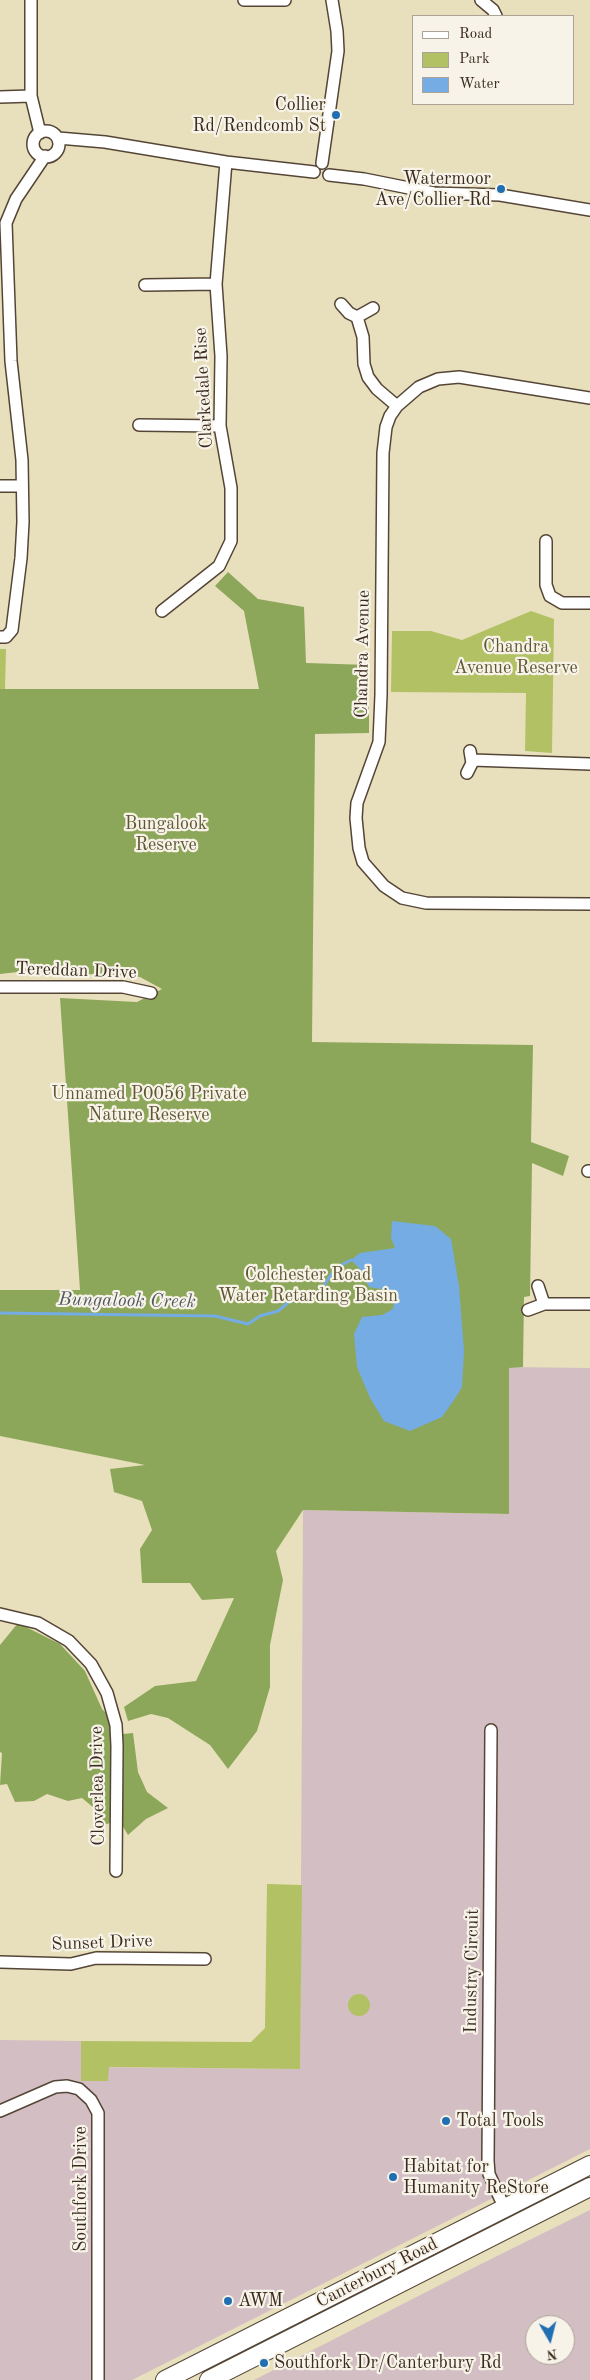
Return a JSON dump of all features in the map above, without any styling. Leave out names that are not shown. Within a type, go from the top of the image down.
[{"type":"main road","name":"Canterbury Road","points":[[165,2380],[590,2165]]},
{"type":"main road","name":"Canterbury Road","points":[[212,2378],[590,2187]]},
{"type":"main road","points":[[207,2359],[212,2378]]},
{"type":"street","points":[[31,0],[32,96],[35,113],[52,136],[53,155],[41,155]]},
{"type":"street","points":[[244,0],[285,0]]},
{"type":"street","points":[[318,168],[338,51],[335,11],[332,0]]},
{"type":"street","points":[[481,0],[493,10],[496,15]]},
{"type":"street","points":[[0,97],[32,96]]},
{"type":"street","points":[[41,155],[34,142],[52,136],[226,162],[329,168],[329,175],[364,179],[434,193],[500,195],[590,210]]},
{"type":"street","points":[[0,637],[6,636],[12,630],[21,558],[22,486],[22,460],[6,361],[3,237],[9,215],[41,155]]},
{"type":"street","name":"Clarkedale Rise","points":[[162,611],[219,566],[231,542],[231,488],[220,426],[221,356],[216,284],[226,162]]},
{"type":"street","points":[[145,285],[216,284]]},
{"type":"street","points":[[340,304],[348,313],[357,317],[363,337],[364,364],[368,377],[377,389],[397,406]]},
{"type":"street","points":[[357,317],[373,308]]},
{"type":"street","name":"Chandra Avenue","points":[[590,398],[459,377],[428,382],[411,393],[397,406],[386,427],[384,440],[379,742],[357,803],[356,834],[363,862],[384,886],[402,898],[426,903],[590,904]]},
{"type":"street","points":[[139,425],[220,426]]},
{"type":"street","points":[[0,486],[22,486]]},
{"type":"street","points":[[546,540],[546,585],[550,596],[562,603],[590,603]]},
{"type":"street","points":[[466,773],[471,755],[590,764]]},
{"type":"street","name":"Tereddan Drive","points":[[0,987],[122,987],[151,993]]},
{"type":"street","points":[[538,1286],[544,1304]]},
{"type":"street","points":[[528,1310],[544,1304],[590,1304]]},
{"type":"street","name":"Cloverlea Drive","points":[[0,1614],[38,1623],[69,1641],[91,1664],[107,1692],[116,1725],[116,1871]]},
{"type":"street","name":"Industry Circuit","points":[[491,1730],[488,2161],[489,2174],[505,2208]]},
{"type":"street","name":"Sunset Drive","points":[[0,1962],[71,1964],[96,1958],[205,1959]]},
{"type":"street","name":"Southfork Drive","points":[[0,2111],[55,2087],[67,2086],[79,2089],[91,2100],[98,2113],[98,2380]]},
{"type":"shaded area","points":[[509,1367],[590,1368],[590,2149],[132,2380],[0,2380],[0,2040],[81,2041],[81,2067],[300,2069],[303,1510],[509,1514]]},
{"type":"shaded area","points":[[590,2210],[590,2380],[254,2380],[481,2264]]},
{"type":"green space","name":"Colchester Road Water Retarding Basin","points":[[228,572],[258,599],[304,607],[306,663],[369,665],[369,733],[315,734],[312,1042],[533,1045],[531,1142],[569,1156],[563,1176],[532,1163],[530,1296],[524,1297],[523,1367],[509,1368],[509,1514],[303,1510],[276,1551],[283,1580],[270,1645],[270,1687],[257,1731],[228,1769],[210,1745],[168,1718],[151,1714],[128,1721],[124,1707],[155,1686],[196,1681],[234,1598],[202,1600],[190,1583],[142,1583],[140,1549],[152,1530],[142,1501],[114,1492],[110,1469],[145,1465],[0,1436],[0,1290],[80,1290],[60,998],[137,1002],[162,989],[140,977],[27,971],[0,974],[0,689],[259,689],[244,611],[215,586]]},
{"type":"green space","name":"Chandra Avenue Reserve","points":[[531,611],[554,619],[552,753],[525,751],[526,693],[391,692],[392,631],[431,631],[462,640]]},
{"type":"green space","points":[[0,649],[6,649],[5,689],[0,689]]},
{"type":"green space","points":[[18,1623],[60,1644],[85,1671],[102,1709],[109,1716],[113,1735],[133,1733],[138,1772],[147,1792],[168,1808],[146,1819],[128,1835],[119,1820],[101,1826],[94,1808],[82,1798],[68,1801],[47,1794],[34,1801],[15,1802],[7,1784],[0,1785],[2,1753],[0,1752],[0,1645]]},
{"type":"green space","points":[[267,1884],[302,1885],[300,2069],[109,2067],[108,2081],[81,2081],[81,2041],[251,2042],[265,2028]]},
{"type":"green space","points":[[359,1994],[367,1997],[370,2005],[367,2013],[359,2016],[351,2013],[348,2005],[351,1997]]},
{"type":"water","points":[[392,1221],[435,1226],[451,1239],[459,1286],[464,1351],[462,1387],[442,1417],[410,1431],[384,1421],[370,1398],[357,1367],[354,1334],[362,1317],[382,1315],[393,1309],[394,1301],[387,1290],[369,1287],[360,1269],[351,1260],[360,1253],[395,1248],[391,1238]]},
{"type":"waterway","name":"Bungalook Creek","points":[[0,1313],[215,1316],[248,1324],[260,1316],[278,1311],[290,1301],[317,1295],[336,1268],[351,1260]]},
{"type":"place","name":"Collier Rd/Rendcomb St","points":[[336,115]]},
{"type":"place","name":"Watermoor Ave/Collier Rd","points":[[501,189]]},
{"type":"place","name":"Total Tools","points":[[446,2121]]},
{"type":"place","name":"Habitat for Humanity ReStore","points":[[393,2177]]},
{"type":"place","name":"AWM","points":[[228,2301]]},
{"type":"place","name":"Southfork Dr/Canterbury Rd","points":[[264,2363]]},
{"type":"park label","name":"Bungalook Reserve","points":[[166,834]]},
{"type":"park label","name":"Unnamed P0056 Private Nature Reserve","points":[[149,1104]]}]
